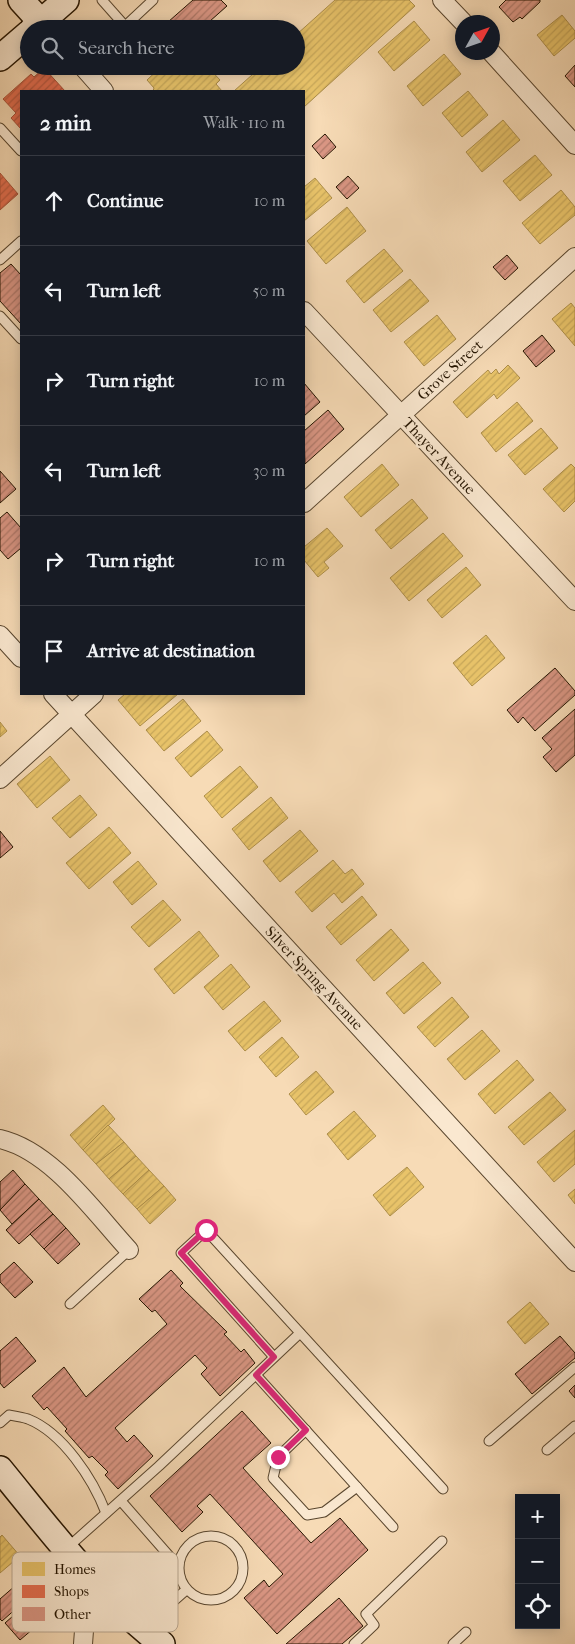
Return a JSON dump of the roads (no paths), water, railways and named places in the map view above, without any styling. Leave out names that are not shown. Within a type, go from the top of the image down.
[{"type":"street","points":[[21,0],[33,20]]},
{"type":"street","points":[[46,20],[66,0]]},
{"type":"street","points":[[442,0],[456,15]]},
{"type":"street","points":[[0,58],[20,42]]},
{"type":"street","points":[[497,60],[575,145]]},
{"type":"street","points":[[90,75],[103,90]]},
{"type":"street","name":"Grove Street","points":[[305,502],[575,257]]},
{"type":"street","name":"Thayer Avenue","points":[[305,311],[575,601]]},
{"type":"street","points":[[0,635],[20,657]]},
{"type":"street","name":"Silver Spring Avenue","points":[[54,695],[575,1262]]},
{"type":"street","points":[[0,779],[93,695]]},
{"type":"street","points":[[0,1138],[13,1142],[47,1161],[130,1250]]},
{"type":"street","points":[[0,1468],[68,1552]]},
{"type":"lane","points":[[102,0],[118,20]]},
{"type":"lane","points":[[132,20],[153,0]]},
{"type":"lane","points":[[0,128],[20,150]]},
{"type":"lane","points":[[0,260],[20,241]]},
{"type":"lane","points":[[0,316],[20,338]]},
{"type":"lane","points":[[274,1357],[181,1253],[206,1230],[443,1489]]},
{"type":"lane","points":[[70,1304],[130,1250]]},
{"type":"lane","points":[[66,1549],[121,1501],[300,1333]]},
{"type":"lane","points":[[489,1441],[575,1367]]},
{"type":"lane","points":[[256,1375],[394,1527]]},
{"type":"lane","points":[[0,1423],[9,1415],[28,1419],[49,1432],[88,1475],[106,1513]]},
{"type":"lane","points":[[546,1450],[575,1426]]},
{"type":"lane","points":[[306,1430],[278,1457],[274,1478],[301,1509],[307,1515],[324,1512],[357,1487]]},
{"type":"lane","points":[[121,1501],[166,1552]]},
{"type":"lane","points":[[206,1536],[224,1538],[236,1547],[242,1557],[244,1571],[241,1582],[228,1596],[209,1601],[198,1598],[186,1590],[180,1580],[178,1566],[181,1555],[190,1543],[206,1536]]},
{"type":"lane","points":[[354,1644],[374,1625],[366,1614],[442,1541]]},
{"type":"lane","points":[[178,1601],[186,1590]]},
{"type":"lane","points":[[452,1644],[466,1632]]}]
